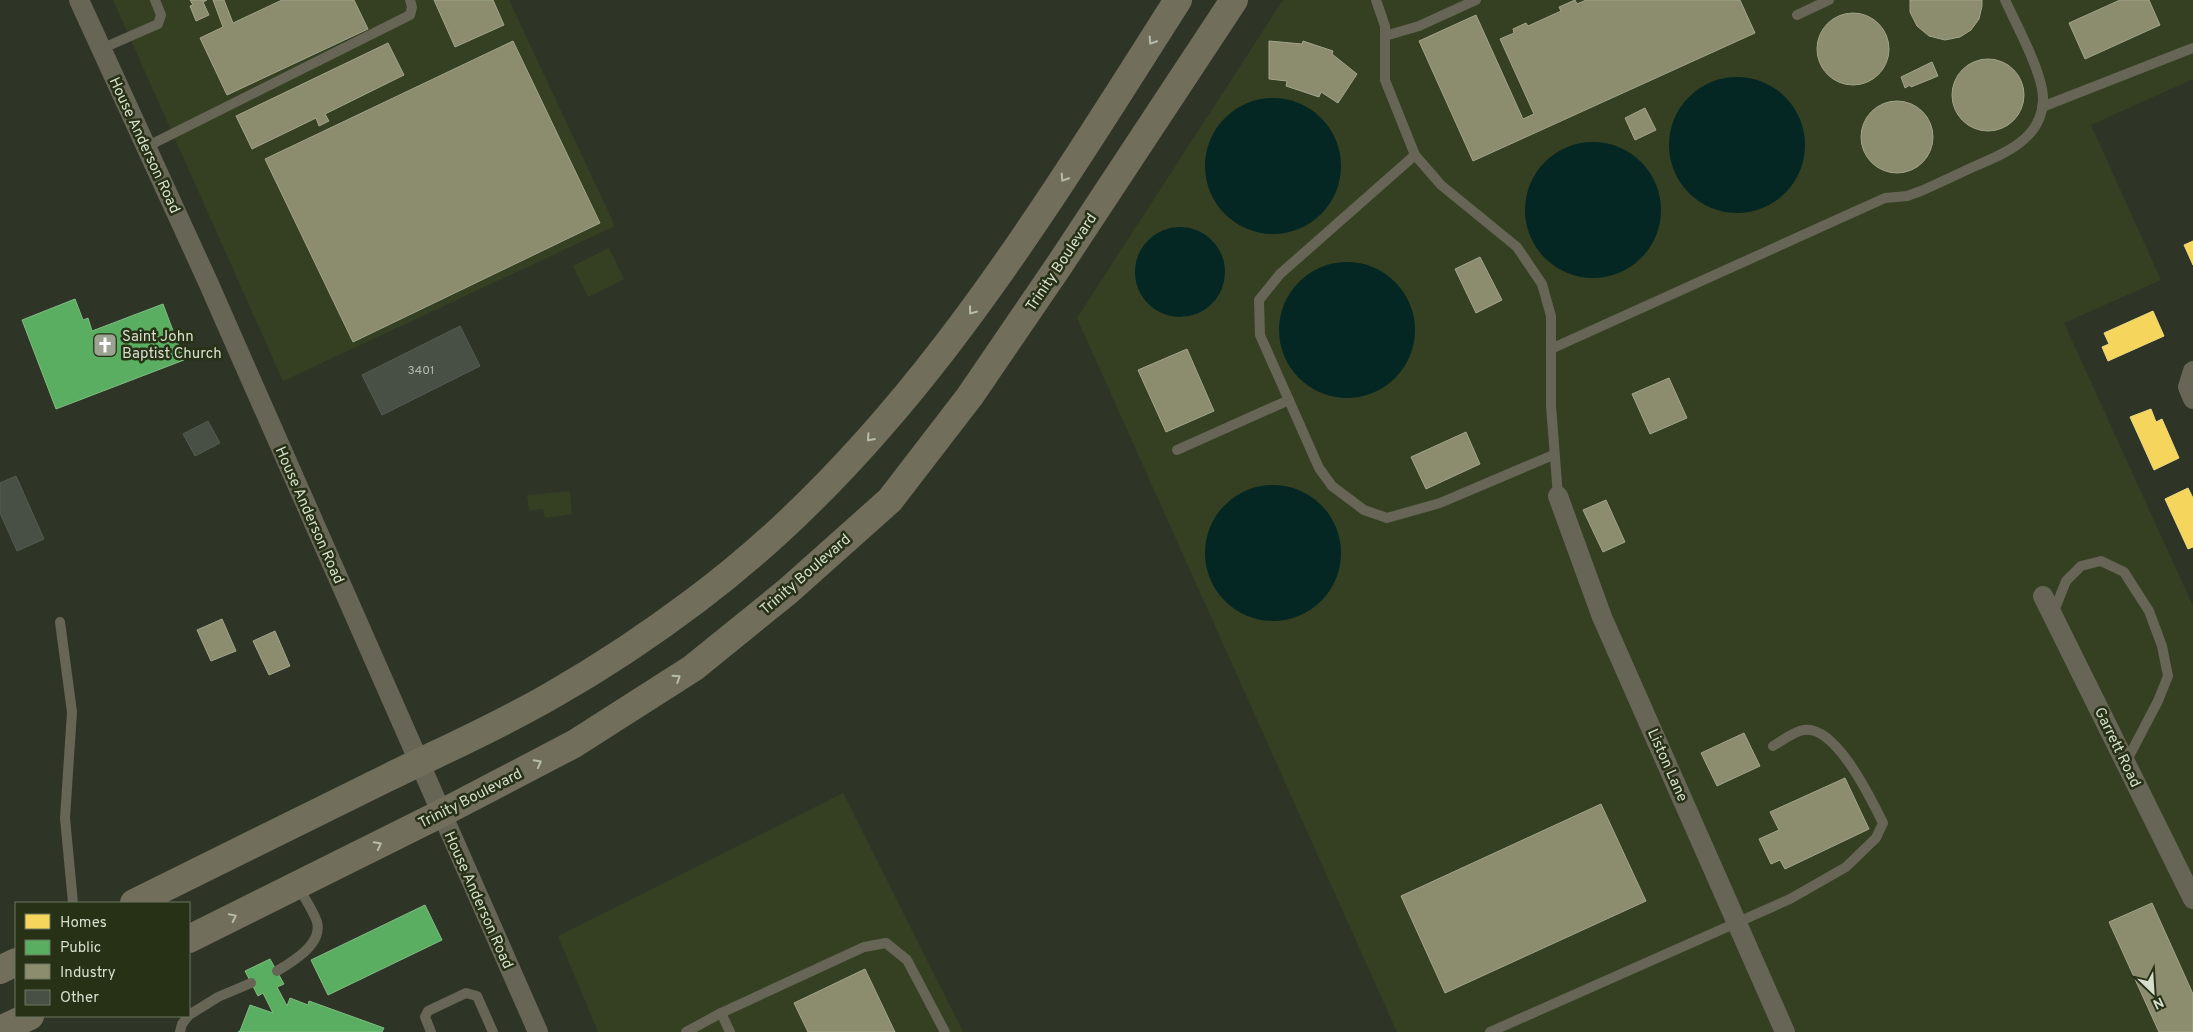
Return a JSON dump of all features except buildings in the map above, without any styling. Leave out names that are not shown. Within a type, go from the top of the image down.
[{"type":"main road","points":[[136,902],[553,695],[697,600],[760,547],[828,485],[896,409],[973,310],[1063,181],[1178,0]]},
{"type":"main road","name":"Trinity Boulevard","points":[[190,938],[298,886],[574,744],[693,668],[788,591],[890,500],[970,396],[1060,264],[1234,0]]},
{"type":"main road","points":[[0,970],[15,962]]},
{"type":"main road","points":[[0,1030],[28,1017]]},
{"type":"street","name":"House Anderson Road","points":[[79,0],[208,282],[440,814],[538,1032]]},
{"type":"street","points":[[2193,371],[2188,387],[2193,399]]},
{"type":"street","name":"Liston Lane","points":[[1558,496],[1602,617],[1785,1032]]},
{"type":"street","name":"Garrett Road","points":[[2043,596],[2193,899]]},
{"type":"lane","points":[[101,49],[158,24],[161,15],[155,0]]},
{"type":"lane","points":[[146,147],[410,15],[412,7],[410,0]]},
{"type":"lane","points":[[1376,0],[1385,26],[1385,80],[1415,155],[1441,185],[1517,247],[1542,284],[1551,316],[1551,406],[1558,496]]},
{"type":"lane","points":[[1385,36],[1419,26],[1476,0]]},
{"type":"lane","points":[[1797,15],[1830,0]]},
{"type":"lane","points":[[1552,348],[1885,198],[1907,196],[1921,191],[2008,152],[2023,142],[2038,123],[2044,100],[2040,78],[2005,0]]},
{"type":"lane","points":[[2042,107],[2193,48]]},
{"type":"lane","points":[[1415,155],[1280,274],[1259,300],[1260,335],[1319,468],[1332,486],[1364,510],[1387,518],[1440,503],[1554,455]]},
{"type":"lane","points":[[1178,450],[1289,400]]},
{"type":"lane","points":[[2052,615],[2066,581],[2081,566],[2101,561],[2124,572],[2149,611],[2162,646],[2168,676],[2158,701],[2125,762]]},
{"type":"lane","points":[[60,622],[72,712],[65,818],[73,902]]},
{"type":"lane","points":[[1490,1032],[1790,899],[1846,866],[1876,838],[1883,824],[1868,794],[1838,748],[1816,731],[1803,730],[1773,746]]},
{"type":"lane","points":[[277,971],[299,958],[316,936],[318,923],[298,886]]},
{"type":"lane","points":[[686,1032],[721,1013],[864,947],[886,943],[906,960],[946,1032]]},
{"type":"lane","points":[[190,1015],[218,997],[251,983]]},
{"type":"lane","points":[[431,1032],[424,1017],[428,1011],[466,993],[477,996],[493,1032]]},
{"type":"lane","points":[[721,1013],[730,1032]]},
{"type":"lane","points":[[180,1032],[182,1024],[188,1017]]},
{"type":"shaded area","points":[[113,0],[509,0],[615,226],[283,381]]},
{"type":"shaded area","points":[[1283,0],[2193,0],[2193,79],[2091,125],[2161,280],[2064,323],[2193,606],[2193,1032],[1397,1032],[1077,318]]},
{"type":"shaded area","points":[[609,248],[624,279],[588,297],[573,266]]},
{"type":"shaded area","points":[[570,491],[572,514],[545,518],[543,509],[529,510],[527,495]]},
{"type":"shaded area","points":[[843,793],[963,1032],[598,1032],[558,936]]},
{"type":"water","points":[[1737,77],[1763,82],[1785,97],[1800,119],[1805,145],[1800,171],[1785,193],[1763,208],[1737,213],[1711,208],[1689,193],[1674,171],[1669,145],[1674,119],[1689,97],[1711,82]]},
{"type":"water","points":[[1273,98],[1299,103],[1321,118],[1336,140],[1341,166],[1336,192],[1321,214],[1299,229],[1273,234],[1247,229],[1225,214],[1210,192],[1205,166],[1210,140],[1225,118],[1247,103]]},
{"type":"water","points":[[1593,142],[1619,147],[1641,162],[1656,184],[1661,210],[1656,236],[1641,258],[1619,273],[1593,278],[1567,273],[1545,258],[1530,236],[1525,210],[1530,184],[1545,162],[1567,147]]},
{"type":"water","points":[[1180,227],[1197,230],[1212,240],[1222,255],[1225,272],[1222,289],[1212,304],[1197,314],[1180,317],[1163,314],[1148,304],[1138,289],[1135,272],[1138,255],[1148,240],[1163,230]]},
{"type":"water","points":[[1347,262],[1373,267],[1395,282],[1410,304],[1415,330],[1410,356],[1395,378],[1373,393],[1347,398],[1321,393],[1299,378],[1284,356],[1279,330],[1284,304],[1299,282],[1321,267]]},
{"type":"water","points":[[1273,485],[1299,490],[1321,505],[1336,527],[1341,553],[1336,579],[1321,601],[1299,616],[1273,621],[1247,616],[1225,601],[1210,579],[1205,553],[1210,527],[1225,505],[1247,490]]},
{"type":"place","name":"Saint John Baptist Church","points":[[105,345]]}]
